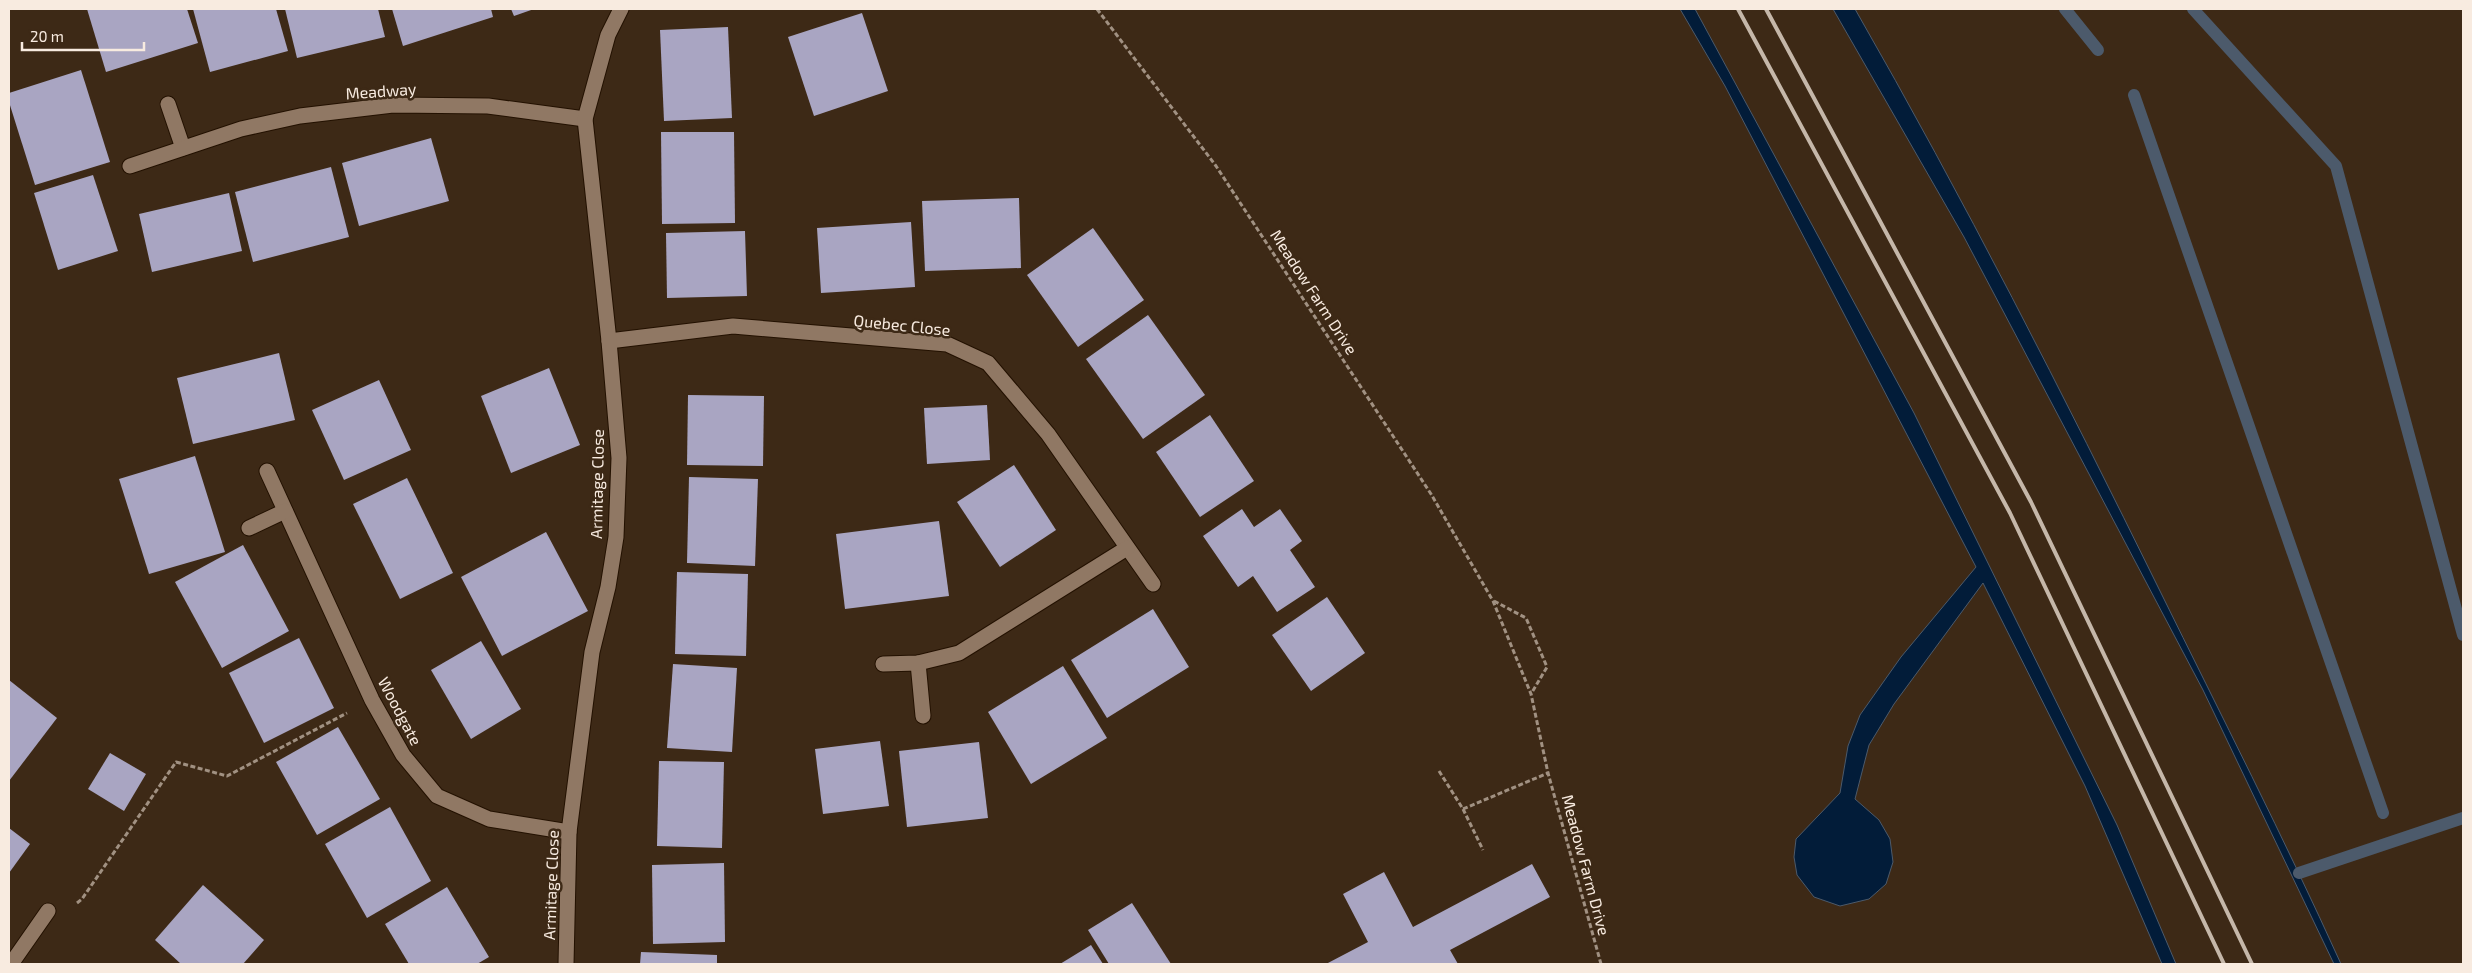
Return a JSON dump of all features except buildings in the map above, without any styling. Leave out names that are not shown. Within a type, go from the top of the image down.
[{"type":"street","name":"Armitage Close","points":[[566,964],[569,832],[592,652],[608,587],[616,538],[619,458],[609,341],[585,118],[608,35],[621,9]]},
{"type":"street","points":[[168,104],[183,148]]},
{"type":"street","name":"Meadway","points":[[130,166],[241,129],[300,116],[393,105],[488,106],[585,118]]},
{"type":"street","name":"Quebec Close","points":[[609,341],[733,326],[947,344],[988,363],[1048,434],[1153,584]]},
{"type":"street","name":"Woodgate","points":[[267,471],[372,700],[403,756],[437,796],[489,819],[569,832]]},
{"type":"street","points":[[249,528],[285,511]]},
{"type":"street","points":[[883,664],[918,663],[959,653],[1127,548]]},
{"type":"street","points":[[918,663],[923,716]]},
{"type":"street","points":[[11,964],[48,910]]},
{"type":"path","name":"Meadow Farm Drive","points":[[1097,9],[1216,166],[1431,494],[1493,601],[1531,694],[1548,773],[1600,964]]},
{"type":"path","points":[[1493,601],[1526,618],[1547,667],[1531,694]]},
{"type":"path","points":[[48,910],[68,910],[82,899],[176,762],[227,776],[372,700]]},
{"type":"path","points":[[1439,771],[1463,809],[1483,850]]},
{"type":"path","points":[[1463,809],[1548,773]]},
{"type":"water","points":[[1680,9],[1695,9],[1914,413],[2117,825],[2176,964],[2162,964],[2085,786],[1983,583],[1894,704],[1869,745],[1855,799],[1879,820],[1890,839],[1893,862],[1886,884],[1869,899],[1840,906],[1814,897],[1797,875],[1794,857],[1796,839],[1840,793],[1848,746],[1860,715],[1901,657],[1976,567],[1725,86]]},
{"type":"water","points":[[1833,9],[1855,9],[1974,225],[2124,517],[2275,823],[2341,964],[2334,964],[2203,690],[1964,237]]},
{"type":"waterway","points":[[2065,9],[2098,50]]},
{"type":"waterway","points":[[2193,9],[2336,166],[2463,635]]},
{"type":"waterway","points":[[2134,95],[2383,813]]},
{"type":"waterway","points":[[2299,873],[2463,818]]},
{"type":"railway","points":[[1738,9],[2010,513],[2224,964]]},
{"type":"railway","points":[[1766,9],[2031,502],[2252,964]]}]
